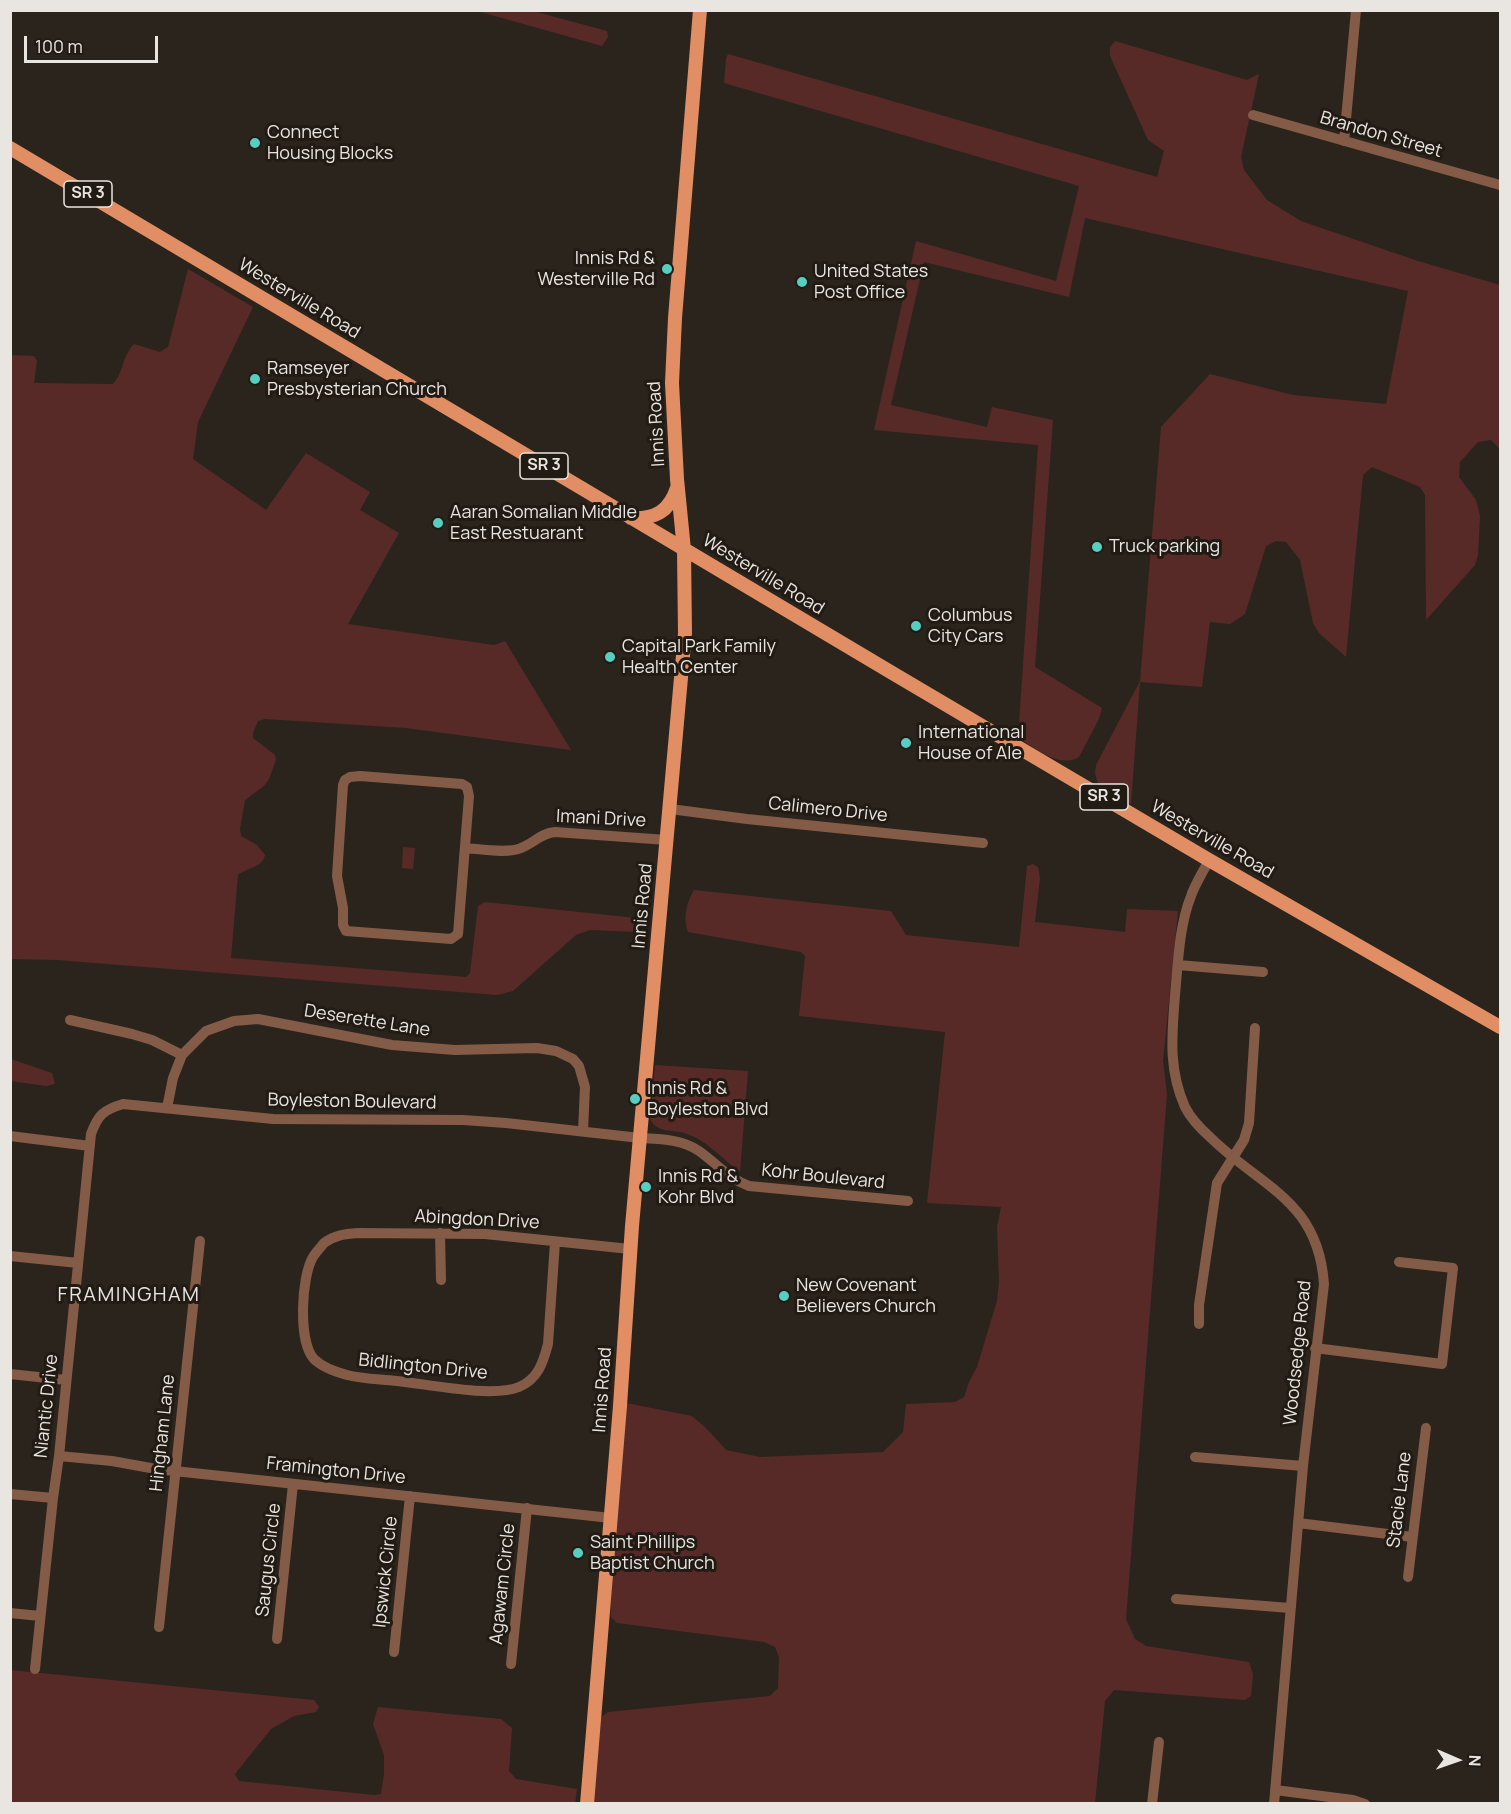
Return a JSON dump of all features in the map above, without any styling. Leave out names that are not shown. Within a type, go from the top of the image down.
[{"type":"main road","name":"Innis Road","points":[[587,1803],[611,1518],[630,1249],[685,633],[684,550],[672,383],[675,318],[700,10]]},
{"type":"main road","name":"Westerville Road","points":[[10,148],[1209,860],[1500,1027]]},
{"type":"main road","points":[[631,518],[645,519],[655,516],[667,507],[678,484]]},
{"type":"street","points":[[1344,141],[1356,10]]},
{"type":"street","name":"Brandon Street","points":[[1253,115],[1500,185]]},
{"type":"street","points":[[360,776],[462,784],[467,787],[470,796],[465,848],[458,934],[452,939],[346,931],[343,925],[337,876],[345,780],[360,776]]},
{"type":"street","name":"Calimero Drive","points":[[670,809],[735,818],[983,843]]},
{"type":"street","name":"Imani Drive","points":[[465,848],[514,850],[523,848],[545,833],[555,832],[667,840]]},
{"type":"street","name":"Woodsedge Road","points":[[1209,860],[1190,897],[1181,936],[1171,1039],[1171,1058],[1177,1084],[1186,1109],[1203,1130],[1232,1156],[1270,1184],[1301,1216],[1311,1229],[1323,1266],[1324,1284],[1303,1466],[1274,1803]]},
{"type":"street","points":[[1178,964],[1263,972]]},
{"type":"street","name":"Deserette Lane","points":[[167,1108],[173,1078],[182,1055],[206,1031],[234,1021],[258,1019],[392,1045],[454,1050],[537,1048],[556,1051],[573,1059],[579,1066],[585,1087],[583,1131]]},
{"type":"street","points":[[70,1020],[152,1040],[182,1055]]},
{"type":"street","points":[[1198,1324],[1217,1183],[1244,1140],[1249,1123],[1255,1028]]},
{"type":"street","name":"Boyleston Boulevard","points":[[90,1146],[96,1119],[108,1109],[123,1104],[273,1119],[463,1120],[640,1138]]},
{"type":"street","points":[[10,1136],[90,1146]]},
{"type":"street","name":"Kohr Boulevard","points":[[640,1138],[658,1138],[692,1147],[729,1176],[749,1186],[908,1201]]},
{"type":"street","name":"Niantic Drive","points":[[35,1669],[90,1146]]},
{"type":"street","points":[[440,1233],[441,1280]]},
{"type":"street","name":"Abingdon Drive","points":[[313,1358],[307,1345],[302,1319],[307,1277],[312,1258],[324,1244],[340,1234],[485,1234],[630,1249]]},
{"type":"street","name":"Hingham Lane","points":[[159,1627],[200,1241]]},
{"type":"street","name":"Bidlington Drive","points":[[313,1358],[323,1365],[348,1375],[491,1392],[518,1388],[534,1379],[548,1344],[555,1242]]},
{"type":"street","points":[[10,1256],[78,1263]]},
{"type":"street","points":[[1315,1348],[1442,1364],[1453,1268],[1399,1262]]},
{"type":"street","points":[[10,1374],[66,1380]]},
{"type":"street","name":"Stacie Lane","points":[[1408,1576],[1426,1428]]},
{"type":"street","name":"Framington Drive","points":[[59,1456],[112,1461],[156,1469],[611,1518]]},
{"type":"street","points":[[1194,1456],[1303,1466]]},
{"type":"street","name":"Saugus Circle","points":[[277,1639],[293,1484]]},
{"type":"street","points":[[10,1494],[53,1498]]},
{"type":"street","name":"Ipswick Circle","points":[[394,1652],[410,1496]]},
{"type":"street","name":"Agawam Circle","points":[[512,1664],[527,1508]]},
{"type":"street","points":[[1298,1523],[1412,1537]]},
{"type":"street","points":[[1176,1599],[1290,1608]]},
{"type":"street","points":[[10,1613],[40,1616]]},
{"type":"street","points":[[1152,1803],[1159,1742]]},
{"type":"street","points":[[1275,1790],[1365,1803]]},
{"type":"shaded area","points":[[477,11],[533,11],[607,31],[608,37],[602,46]]},
{"type":"shaded area","points":[[1115,41],[1247,80],[1259,74],[1241,157],[1244,170],[1267,200],[1301,221],[1418,261],[1500,285],[1500,449],[1491,440],[1478,442],[1460,462],[1459,477],[1476,500],[1480,516],[1478,555],[1475,565],[1426,620],[1425,495],[1420,487],[1372,467],[1363,475],[1346,657],[1319,633],[1313,623],[1300,560],[1286,542],[1276,541],[1266,546],[1245,614],[1230,624],[1210,622],[1202,687],[1140,682],[1131,804],[1098,784],[1095,773],[1096,765],[1140,681],[1161,427],[1210,374],[1293,395],[1386,404],[1408,291],[1085,218],[1069,297],[924,262],[891,405],[987,427],[992,407],[1053,420],[1035,667],[1102,708],[1099,719],[1079,757],[1072,760],[1056,759],[1018,738],[1038,445],[874,430],[916,241],[1056,281],[1079,186],[724,83],[728,54],[1157,177],[1164,151],[1148,140],[1110,56],[1110,47]]},
{"type":"shaded area","points":[[188,269],[253,307],[198,422],[193,459],[266,510],[306,453],[370,492],[360,510],[399,533],[348,624],[494,645],[505,641],[571,750],[406,728],[265,719],[258,721],[253,738],[275,755],[276,760],[264,786],[245,800],[241,836],[257,845],[265,855],[261,863],[238,875],[231,958],[466,977],[470,973],[478,906],[485,902],[636,918],[641,922],[639,932],[590,930],[576,935],[513,991],[497,995],[57,960],[11,959],[11,355],[34,356],[37,361],[34,383],[113,384],[134,344],[160,352],[168,347]]},
{"type":"shaded area","points":[[403,847],[415,848],[413,869],[402,868]]},
{"type":"shaded area","points":[[1033,864],[1038,867],[1040,878],[1035,922],[1125,932],[1127,909],[1178,911],[1163,1061],[1167,1094],[1126,1619],[1135,1639],[1146,1646],[1249,1662],[1253,1674],[1251,1696],[1245,1700],[1114,1690],[1105,1701],[1095,1803],[593,1804],[600,1718],[608,1712],[770,1696],[778,1688],[779,1657],[775,1647],[764,1642],[617,1623],[611,1617],[610,1597],[626,1403],[692,1416],[726,1450],[760,1457],[883,1452],[903,1432],[906,1404],[955,1402],[964,1397],[977,1367],[997,1301],[999,1281],[997,1227],[1001,1207],[927,1203],[945,1032],[799,1016],[805,956],[801,952],[688,932],[686,916],[691,895],[694,890],[891,911],[906,935],[1019,947],[1027,866]]},
{"type":"shaded area","points":[[11,1059],[52,1073],[55,1084],[46,1086],[11,1081]]},
{"type":"shaded area","points":[[655,1065],[748,1071],[740,1172],[695,1137],[656,1127],[650,1118]]},
{"type":"shaded area","points":[[10,1670],[314,1700],[319,1707],[316,1712],[294,1716],[271,1729],[235,1774],[239,1781],[374,1795],[381,1794],[384,1774],[384,1755],[373,1724],[378,1707],[501,1719],[512,1728],[509,1771],[516,1779],[577,1789],[575,1804],[11,1803]]},
{"type":"place","name":"Connect Housing Blocks","points":[[255,143]]},
{"type":"place","name":"Innis Rd & Westerville Rd","points":[[667,269]]},
{"type":"place","name":"United States Post Office","points":[[802,282]]},
{"type":"place","name":"Ramseyer Presbysterian Church","points":[[255,379]]},
{"type":"place","name":"Aaran Somalian Middle East Restuarant","points":[[438,523]]},
{"type":"place","name":"Truck parking","points":[[1097,547]]},
{"type":"place","name":"Columbus City Cars","points":[[916,626]]},
{"type":"place","name":"Capital Park Family Health Center","points":[[610,657]]},
{"type":"place","name":"International House of Ale","points":[[906,743]]},
{"type":"place","name":"Innis Rd & Boyleston Blvd","points":[[635,1099]]},
{"type":"place","name":"Innis Rd & Kohr Blvd","points":[[646,1187]]},
{"type":"place","name":"New Covenant Believers Church","points":[[784,1296]]},
{"type":"place","name":"Saint Phillips Baptist Church","points":[[578,1553]]},
{"type":"district","name":"FRAMINGHAM","points":[[129,1295]]}]
